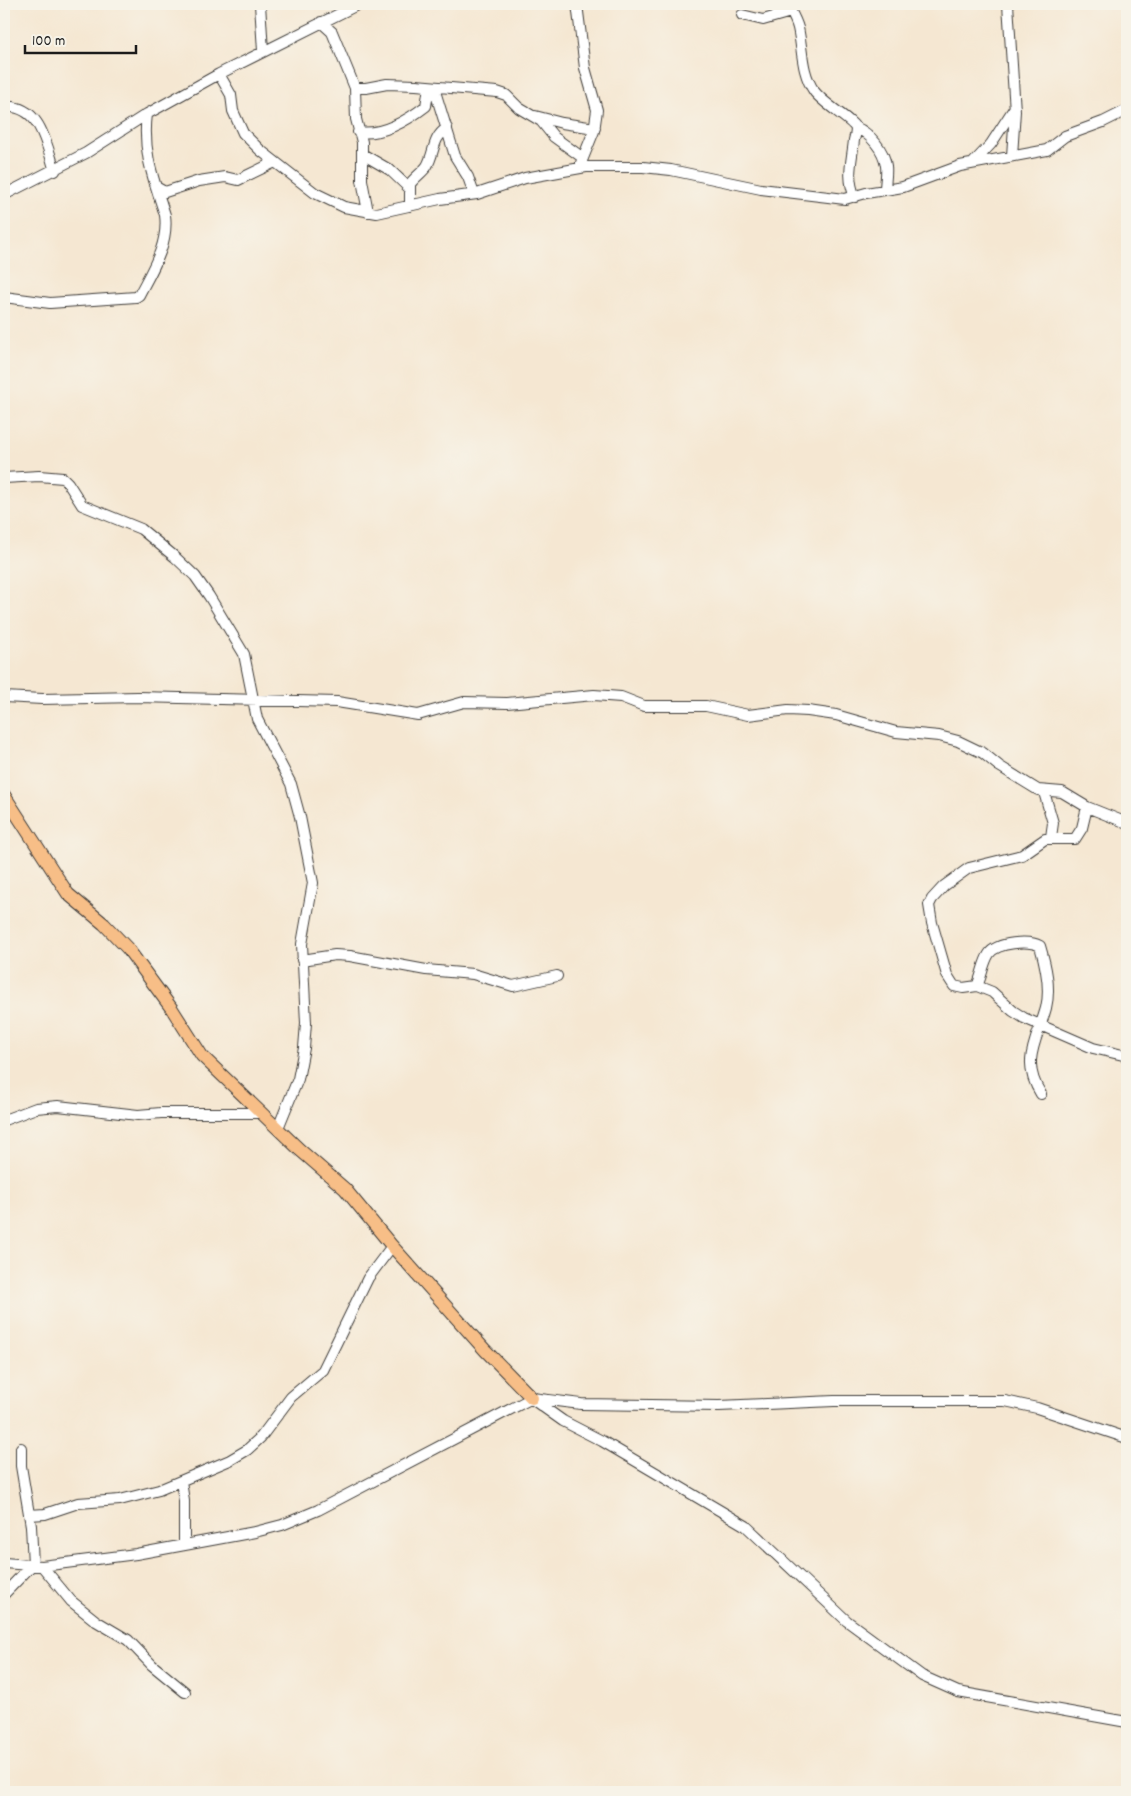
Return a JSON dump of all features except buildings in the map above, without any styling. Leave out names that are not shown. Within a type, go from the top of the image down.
[{"type":"main road","points":[[4,794],[68,894],[104,924],[128,949],[172,1009],[202,1056],[322,1171],[345,1189],[392,1246],[485,1350],[532,1398]]},
{"type":"street","points":[[260,4],[263,52]]},
{"type":"street","points":[[4,195],[54,170],[147,114],[220,74],[359,4]]},
{"type":"street","points":[[576,4],[585,68],[597,110],[595,128],[581,163]]},
{"type":"street","points":[[1008,4],[1015,107],[1012,156]]},
{"type":"street","points":[[742,15],[763,20],[789,8],[798,30],[802,58],[809,83],[820,100],[835,112],[849,119],[855,127],[871,138],[881,152],[886,165],[885,190]]},
{"type":"street","points":[[321,22],[332,32],[355,88],[356,119],[364,155],[362,180],[368,212]]},
{"type":"street","points":[[220,74],[231,95],[233,108],[243,133],[260,150],[315,193],[344,207],[377,214],[474,194],[581,163],[671,170],[788,193],[845,200],[855,196],[909,185],[935,174],[972,163],[1047,150],[1057,145],[1065,136],[1103,122],[1127,110]]},
{"type":"street","points":[[355,88],[387,84],[497,92],[506,95],[520,108],[532,115],[581,163]]},
{"type":"street","points":[[431,87],[448,128],[455,156],[468,177],[474,194]]},
{"type":"street","points":[[358,132],[369,133],[403,123],[426,106],[431,87]]},
{"type":"street","points":[[4,106],[20,108],[35,118],[54,170]]},
{"type":"street","points":[[972,163],[991,144],[1015,107]]},
{"type":"street","points":[[4,297],[50,303],[138,296],[163,248],[166,220],[147,161],[145,130],[147,114]]},
{"type":"street","points":[[532,115],[572,125],[595,128]]},
{"type":"street","points":[[855,127],[849,172],[849,182],[855,196]]},
{"type":"street","points":[[410,206],[412,181],[427,166],[439,134],[448,128]]},
{"type":"street","points":[[364,155],[390,170],[410,189]]},
{"type":"street","points":[[156,187],[165,192],[199,181],[225,176],[238,180],[275,162]]},
{"type":"street","points":[[4,478],[39,476],[63,478],[82,505],[103,516],[134,525],[175,557],[195,576],[234,635],[244,654],[253,700],[264,736],[291,784],[313,883],[302,944],[306,1023],[304,1048],[298,1079],[278,1128]]},
{"type":"street","points":[[4,697],[337,702],[418,715],[464,702],[507,703],[594,695],[621,698],[644,706],[706,706],[748,715],[788,710],[808,711],[836,715],[896,732],[938,736],[958,741],[982,752],[999,766],[1044,792],[1055,790],[1062,792],[1087,807],[1127,823]]},
{"type":"street","points":[[1044,792],[1053,823],[1051,837]]},
{"type":"street","points":[[1087,807],[1082,828],[1074,839],[1051,837],[1022,855],[969,868],[948,882],[932,899],[929,905],[932,923],[949,980],[958,987],[976,986],[996,994],[1013,1012],[1076,1041],[1123,1055]]},
{"type":"street","points":[[976,986],[988,955],[993,950],[1019,942],[1032,942],[1040,946],[1048,976],[1046,1007],[1032,1043],[1030,1071],[1041,1094]]},
{"type":"street","points":[[302,960],[334,955],[350,956],[426,970],[473,974],[513,986],[557,976]]},
{"type":"street","points":[[4,1120],[36,1108],[58,1106],[138,1115],[162,1113],[262,1113]]},
{"type":"street","points":[[29,1515],[45,1514],[92,1500],[120,1500],[159,1490],[230,1460],[247,1450],[261,1437],[291,1397],[320,1374],[368,1278],[392,1246]]},
{"type":"street","points":[[4,1563],[37,1565],[106,1559],[255,1532],[282,1525],[318,1510],[532,1398],[581,1404],[719,1406],[834,1401],[1006,1401],[1037,1408],[1127,1438]]},
{"type":"street","points":[[532,1398],[563,1421],[602,1440],[746,1526],[847,1621],[922,1676],[958,1692],[1127,1722]]},
{"type":"street","points":[[21,1448],[20,1466],[37,1565],[71,1601],[96,1621],[128,1640],[152,1665],[185,1692]]},
{"type":"street","points":[[180,1481],[184,1501],[184,1544]]},
{"type":"street","points":[[4,1594],[37,1565]]}]
